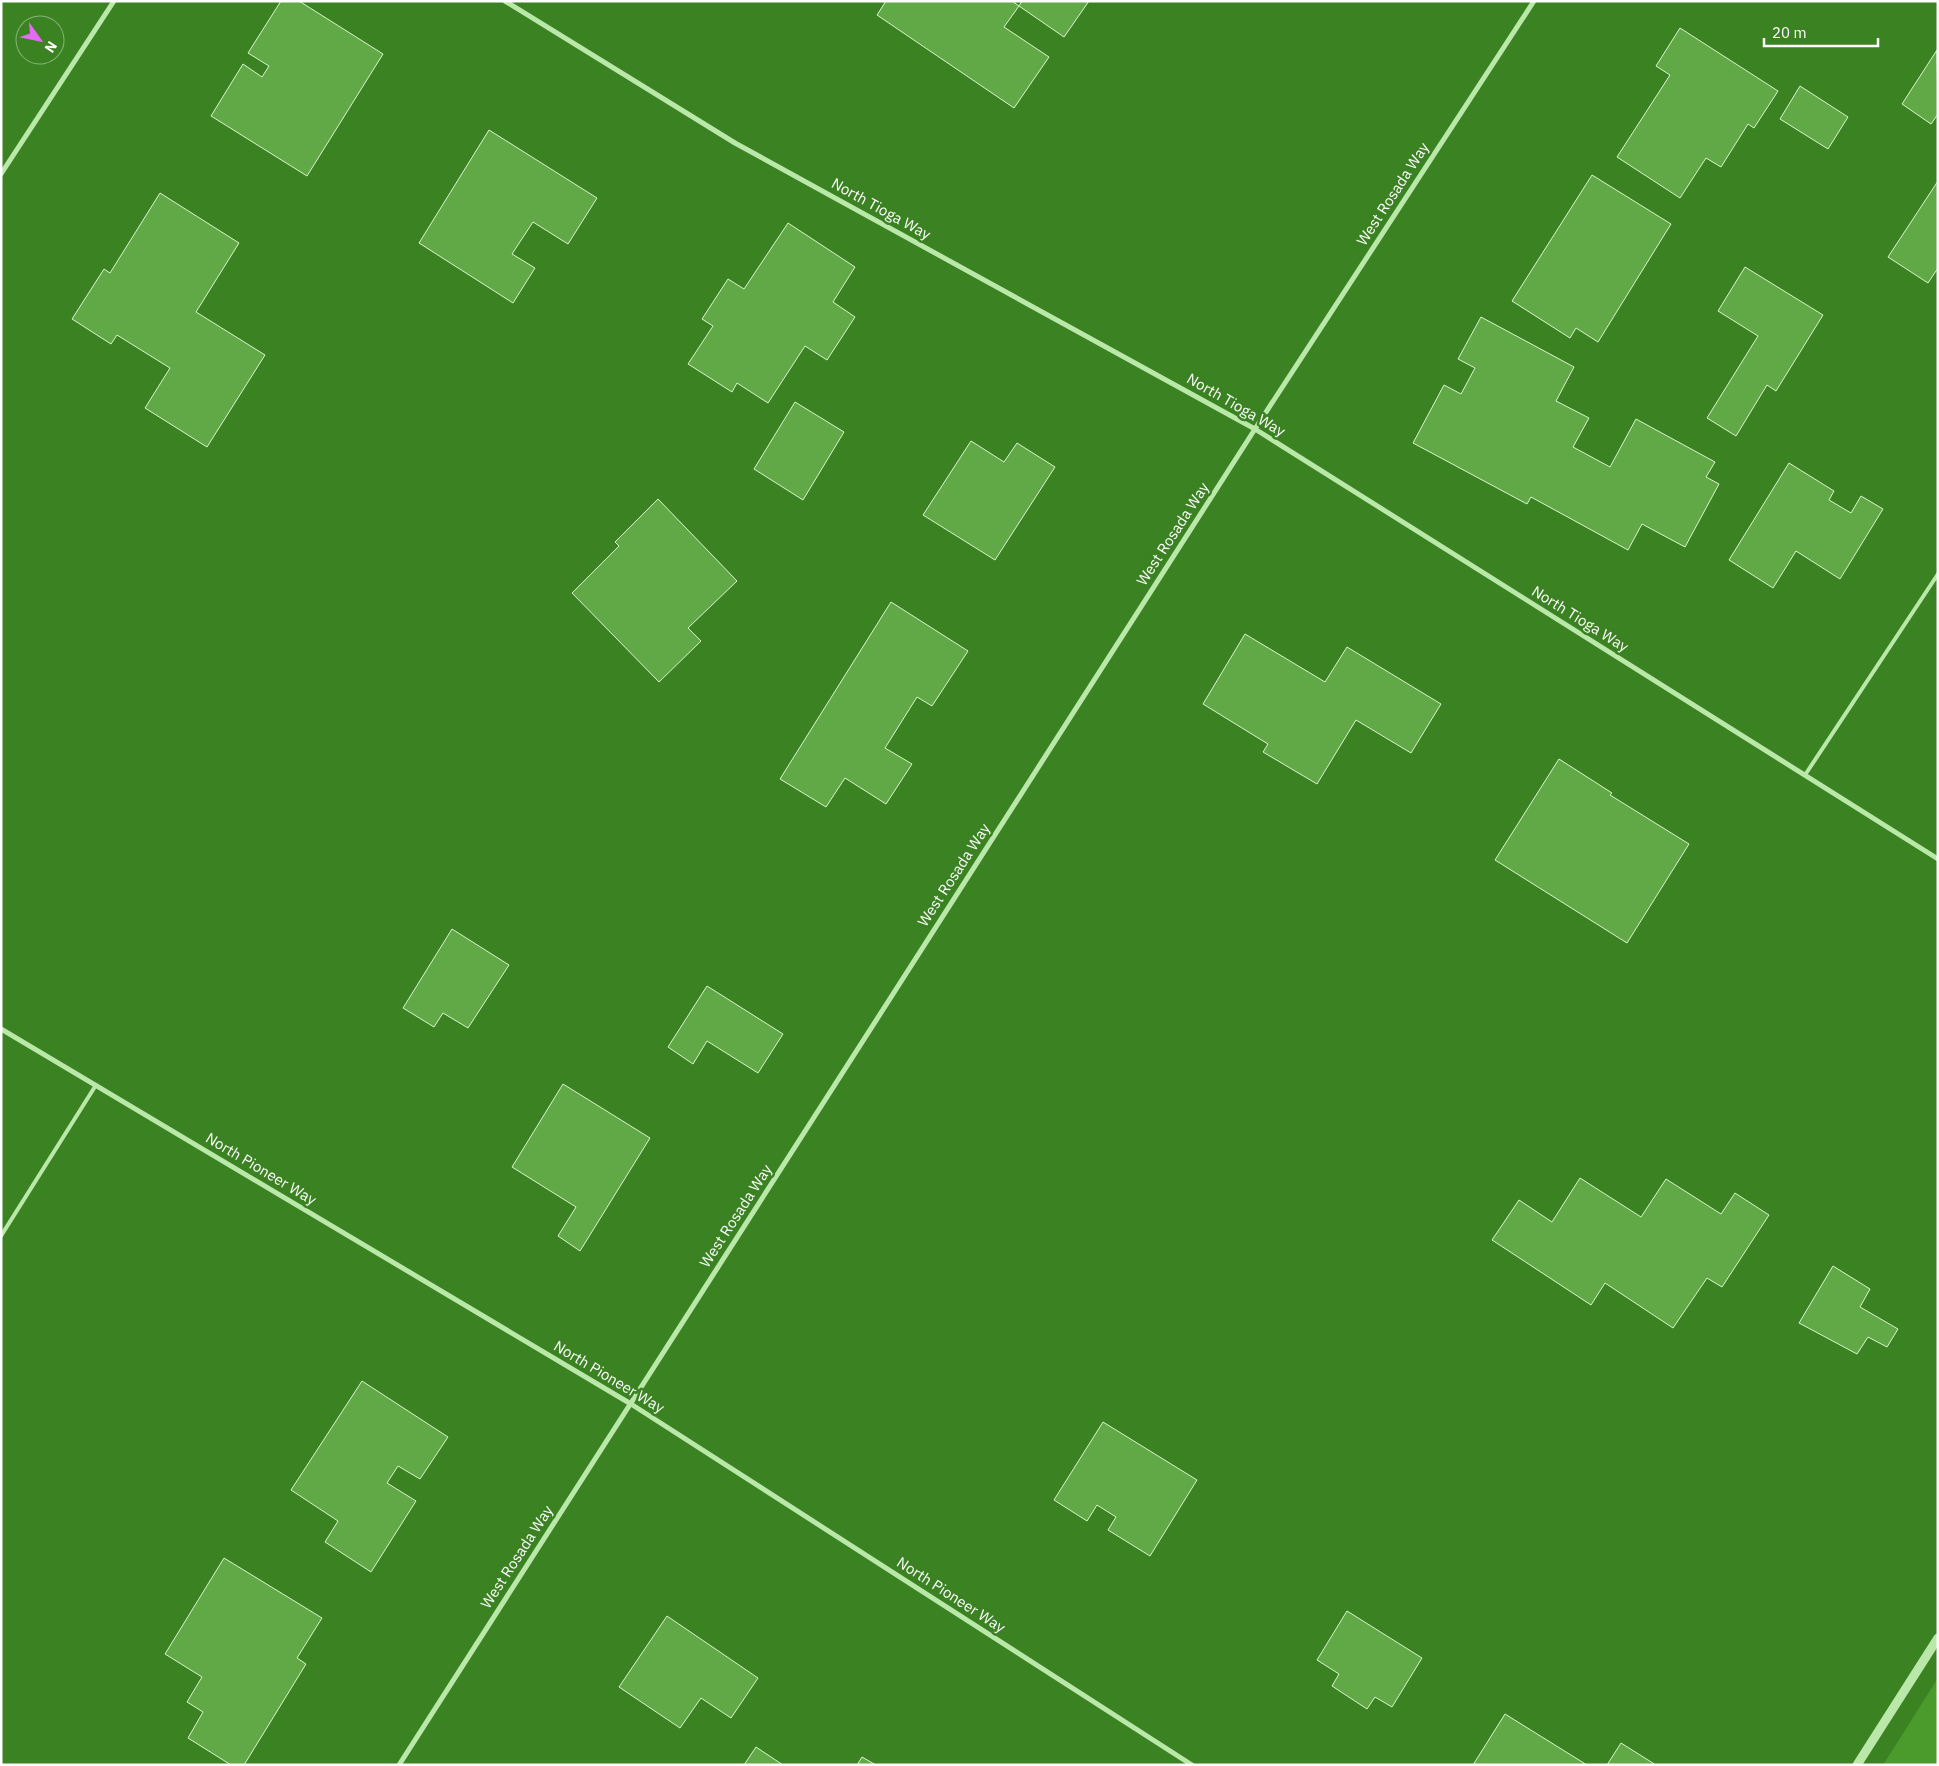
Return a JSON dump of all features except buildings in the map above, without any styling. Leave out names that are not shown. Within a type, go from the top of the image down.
[{"type":"street","points":[[1,174],[114,1]]},
{"type":"street","name":"North Tioga Way","points":[[505,1],[735,143],[1255,429],[1938,859]]},
{"type":"street","name":"West Rosada Way","points":[[399,1765],[1255,429],[1534,1]]},
{"type":"street","name":"North Pioneer Way","points":[[1,1029],[631,1404],[1192,1765]]},
{"type":"street","points":[[1857,1765],[1938,1638]]},
{"type":"lane","points":[[1805,776],[1938,574]]},
{"type":"lane","points":[[1,1236],[96,1085]]},
{"type":"green space","points":[[1938,1678],[1938,1765],[1883,1765]]}]
